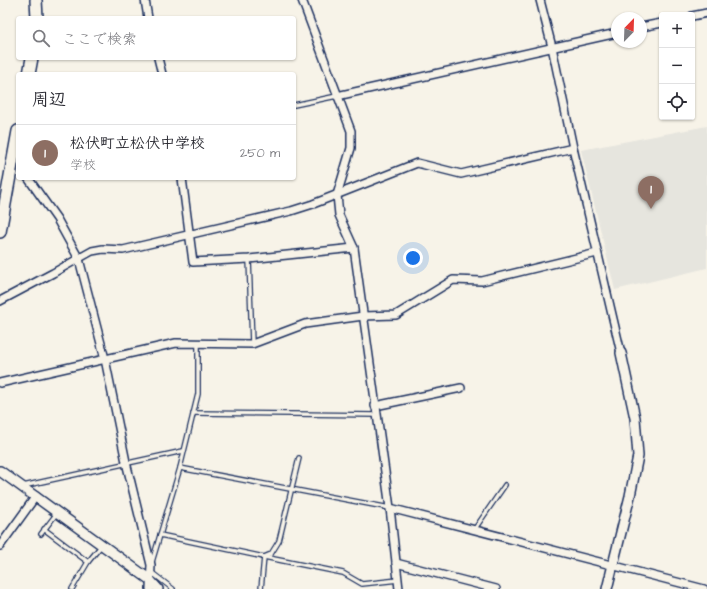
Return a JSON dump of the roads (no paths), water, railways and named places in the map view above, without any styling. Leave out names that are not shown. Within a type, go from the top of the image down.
[{"type":"main road","points":[[36,0],[37,16]]},
{"type":"main road","points":[[29,72],[32,60]]},
{"type":"main road","points":[[0,232],[16,163]]},
{"type":"street","points":[[145,0],[148,16]]},
{"type":"street","points":[[302,0],[351,131],[351,148],[337,195],[339,215],[354,248],[390,508],[399,589]]},
{"type":"street","points":[[540,0],[552,47],[573,148],[635,418],[638,456],[630,496],[607,589]]},
{"type":"street","points":[[695,15],[707,13]]},
{"type":"street","points":[[647,26],[659,24]]},
{"type":"street","points":[[337,96],[611,34]]},
{"type":"street","points":[[158,60],[162,72]]},
{"type":"street","points":[[0,301],[92,250],[123,250],[291,211],[337,195],[417,163],[461,174],[573,148]]},
{"type":"street","points":[[29,180],[56,219],[78,259],[104,360],[150,572],[150,589]]},
{"type":"street","points":[[182,180],[188,234],[193,262],[249,259],[354,248]]},
{"type":"street","points":[[0,383],[176,343],[252,344],[305,324],[363,316],[396,315],[453,280],[482,281],[597,253]]},
{"type":"street","points":[[375,406],[461,388]]},
{"type":"street","points":[[0,471],[102,545],[150,572],[158,589]]},
{"type":"street","points":[[0,546],[36,496]]},
{"type":"street","points":[[390,508],[704,589]]},
{"type":"street","points":[[396,563],[496,589]]},
{"type":"lane","points":[[296,105],[337,96]]},
{"type":"lane","points":[[249,259],[252,344]]},
{"type":"lane","points":[[173,589],[150,572],[180,468],[198,394],[198,344]]},
{"type":"lane","points":[[193,413],[377,415]]},
{"type":"lane","points":[[22,487],[126,462],[184,451]]},
{"type":"lane","points":[[264,558],[271,554],[279,541],[299,458]]},
{"type":"lane","points":[[180,468],[390,508]]},
{"type":"lane","points":[[474,530],[505,485]]},
{"type":"lane","points":[[41,534],[58,513]]},
{"type":"lane","points":[[44,530],[88,562]]},
{"type":"lane","points":[[160,534],[264,558],[343,573],[362,584],[398,580]]},
{"type":"lane","points":[[72,589],[88,562],[102,545]]},
{"type":"lane","points":[[261,589],[264,558]]},
{"type":"place","name":"松伏町立松伏中学校","points":[[651,209]]}]
